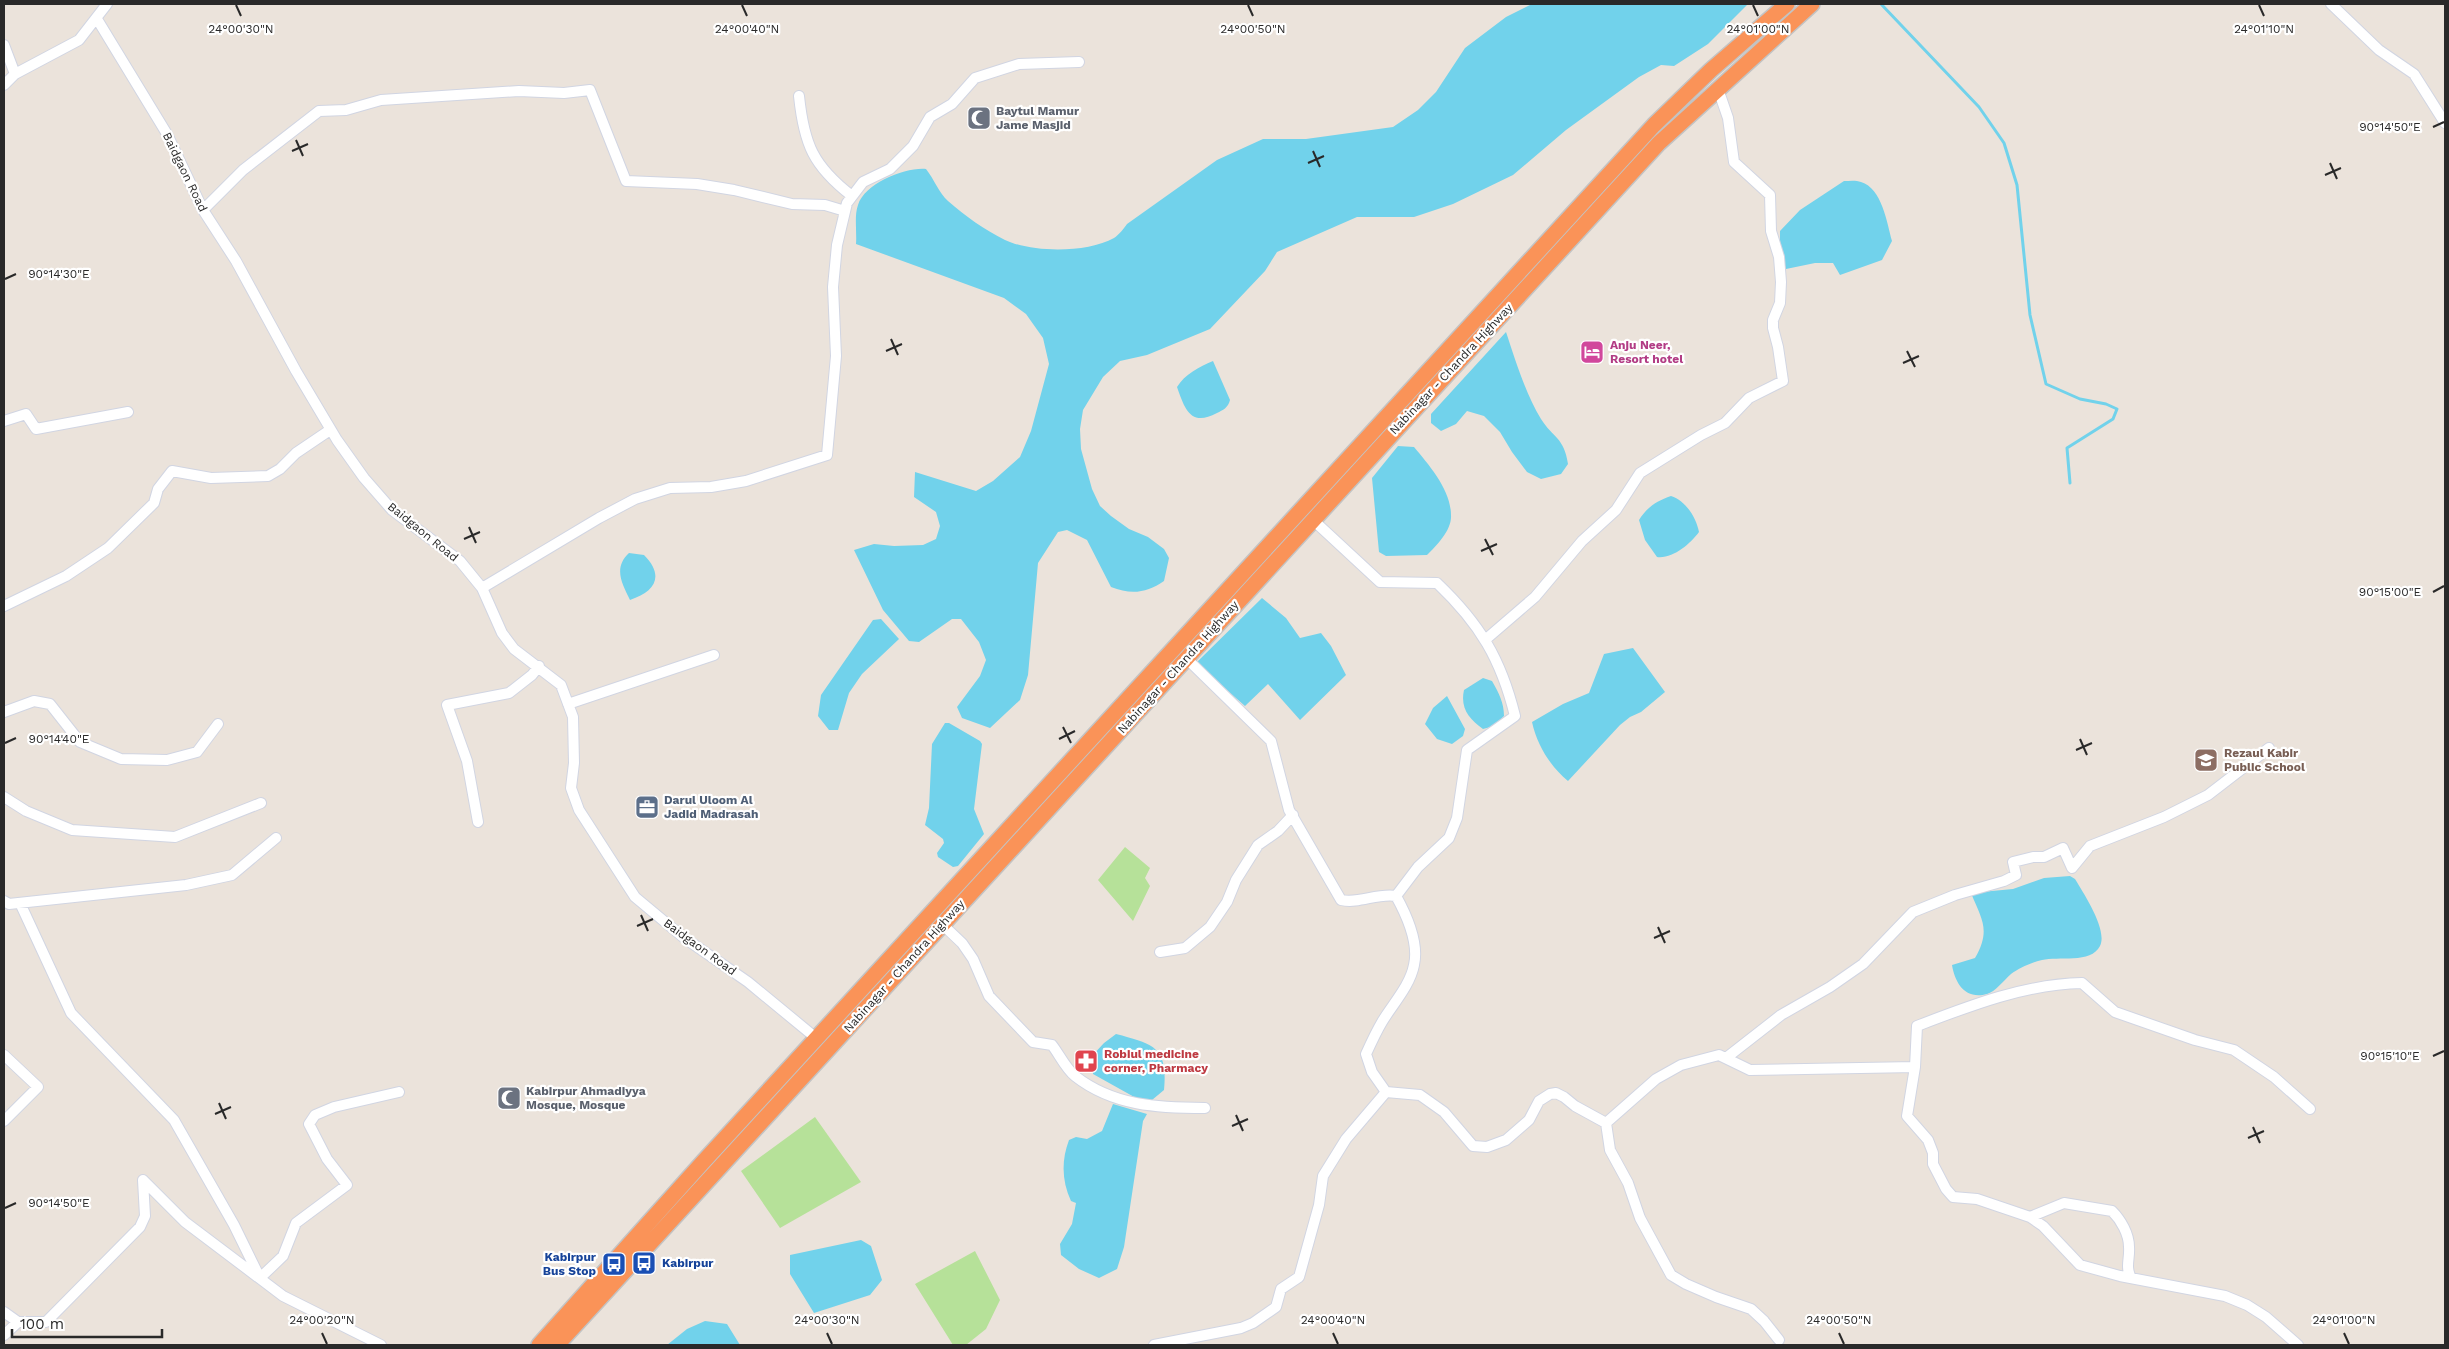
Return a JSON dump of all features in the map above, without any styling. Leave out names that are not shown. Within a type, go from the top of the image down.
[{"type":"highway","name":"Nabinagar - Chandra Highway","points":[[539,1345],[816,1038],[1654,125],[1711,70],[1787,4]]},
{"type":"highway","name":"Nabinagar - Chandra Highway","points":[[557,1345],[1312,519],[1659,143],[1812,4]]},
{"type":"street","points":[[4,85],[15,74],[79,40],[107,4]]},
{"type":"street","points":[[2331,4],[2379,50],[2414,74],[2445,122]]},
{"type":"street","name":"Baidgaon Road","points":[[97,19],[167,134],[203,210],[236,261],[330,430],[364,478],[392,510],[460,561],[482,588],[502,633],[514,649],[539,666],[560,684],[573,717],[574,763],[571,788],[579,810],[636,897],[683,937],[748,982],[816,1038]]},
{"type":"street","points":[[4,45],[15,74]]},
{"type":"street","points":[[482,588],[599,518],[635,499],[670,488],[711,487],[746,481],[827,455],[836,356],[833,287],[837,245],[847,202],[863,182],[890,169],[913,146],[930,117],[952,104],[975,78],[1019,64],[1078,62]]},
{"type":"street","points":[[1485,640],[1535,596],[1582,541],[1616,510],[1640,473],[1700,435],[1725,423],[1749,398],[1783,381],[1773,328],[1773,320],[1780,303],[1781,282],[1779,257],[1771,231],[1770,195],[1734,162],[1728,118],[1718,89]]},
{"type":"street","points":[[203,210],[244,170],[319,111],[346,110],[382,100],[519,91],[564,93],[590,90],[626,181],[697,184],[734,190],[792,204],[825,205],[845,211]]},
{"type":"street","points":[[799,96],[801,117],[810,149],[818,166],[832,181],[852,196]]},
{"type":"street","points":[[4,421],[26,414],[36,429],[128,412]]},
{"type":"street","points":[[4,606],[66,576],[108,548],[154,503],[158,489],[172,471],[211,478],[268,476],[280,469],[296,453],[330,430]]},
{"type":"street","points":[[1312,519],[1380,582],[1437,583],[1458,603],[1485,640],[1507,682],[1515,716],[1467,750],[1457,818],[1449,838],[1418,868],[1396,896]]},
{"type":"street","points":[[568,704],[714,655]]},
{"type":"street","points":[[1186,658],[1271,741],[1289,810],[1341,900],[1352,903],[1387,894],[1396,896],[1405,912],[1413,944],[1414,965],[1404,988],[1381,1023],[1366,1054],[1372,1072],[1386,1092],[1420,1095],[1444,1112],[1473,1146],[1487,1147],[1506,1140],[1529,1120],[1539,1101],[1550,1094],[1556,1093],[1606,1124]]},
{"type":"street","points":[[478,822],[467,761],[447,705],[509,694],[532,675],[539,666]]},
{"type":"street","points":[[4,712],[34,701],[50,704],[80,742],[122,760],[167,760],[197,752],[218,724]]},
{"type":"street","points":[[1726,1058],[1781,1015],[1830,987],[1862,964],[1913,912],[1954,895],[2004,881],[2016,875],[2013,862],[2033,856],[2044,857],[2063,848],[2072,868],[2090,846],[2164,816],[2208,795],[2269,748]]},
{"type":"street","points":[[4,797],[26,811],[72,830],[175,837],[261,804]]},
{"type":"street","points":[[1160,952],[1185,948],[1210,927],[1227,902],[1236,880],[1258,845],[1278,831],[1293,816]]},
{"type":"street","points":[[4,901],[9,904],[186,885],[232,875],[276,838]]},
{"type":"street","points":[[20,903],[71,1013],[174,1120],[234,1225],[260,1278]]},
{"type":"street","points":[[942,924],[962,943],[973,959],[989,996],[1033,1042],[1052,1044],[1074,1075],[1106,1094],[1130,1102],[1159,1108],[1205,1108]]},
{"type":"street","points":[[2298,1345],[2266,1317],[2247,1305],[2225,1296],[2131,1278],[2080,1265],[2043,1226],[2030,1217],[1977,1199],[1953,1197],[1946,1189],[1933,1164],[1933,1153],[1928,1140],[1906,1116],[1915,1067],[1917,1026],[1957,1010],[2022,992],[2062,984],[2082,983],[2115,1012],[2195,1040],[2234,1050],[2274,1077],[2310,1109]]},
{"type":"street","points":[[4,1054],[38,1087],[4,1121]]},
{"type":"street","points":[[1606,1124],[1656,1079],[1681,1066],[1719,1055],[1750,1070],[1915,1067]]},
{"type":"street","points":[[260,1278],[283,1256],[296,1223],[347,1185],[327,1159],[309,1124],[315,1115],[334,1107],[399,1092]]},
{"type":"street","points":[[1154,1345],[1240,1328],[1253,1323],[1276,1307],[1281,1289],[1299,1277],[1320,1205],[1323,1176],[1346,1139],[1386,1092]]},
{"type":"street","points":[[1606,1124],[1610,1150],[1628,1183],[1640,1218],[1671,1275],[1686,1284],[1751,1309],[1764,1321],[1779,1340]]},
{"type":"street","points":[[4,1312],[18,1322],[46,1322],[140,1227],[145,1216],[143,1180],[186,1222],[283,1296],[382,1345]]},
{"type":"street","points":[[2030,1217],[2064,1203],[2112,1211],[2118,1216],[2127,1235],[2130,1247],[2126,1269],[2131,1278]]},
{"type":"street","points":[[4,1335],[18,1322]]},
{"type":"green space","points":[[1125,847],[1150,868],[1145,878],[1150,886],[1133,921],[1098,880]]},
{"type":"green space","points":[[815,1117],[861,1182],[780,1228],[741,1171]]},
{"type":"green space","points":[[975,1251],[1000,1300],[986,1329],[966,1345],[953,1345],[915,1284]]},
{"type":"water","points":[[1532,4],[1748,4],[1708,44],[1674,66],[1661,65],[1639,77],[1566,130],[1513,175],[1453,204],[1414,217],[1357,217],[1277,252],[1265,271],[1210,329],[1147,355],[1120,361],[1103,377],[1083,410],[1080,429],[1081,449],[1092,489],[1100,506],[1129,529],[1148,537],[1164,549],[1169,558],[1164,581],[1139,592],[1118,590],[1111,587],[1087,540],[1067,530],[1058,532],[1038,563],[1028,675],[1020,700],[990,728],[962,718],[957,707],[980,676],[986,660],[979,642],[961,619],[952,619],[919,642],[909,641],[883,610],[854,550],[874,544],[894,546],[923,545],[936,539],[940,526],[936,512],[914,497],[915,472],[976,491],[993,481],[1020,457],[1031,431],[1049,364],[1043,338],[1026,314],[1004,298],[856,244],[856,214],[862,197],[877,183],[887,178],[908,171],[926,169],[948,201],[975,222],[1005,240],[1030,247],[1060,250],[1103,243],[1116,237],[1127,224],[1217,160],[1263,139],[1306,139],[1393,127],[1418,110],[1436,92],[1465,48],[1506,17]]},
{"type":"water","points":[[1844,181],[1859,181],[1874,191],[1879,199],[1886,216],[1892,241],[1882,260],[1840,275],[1833,263],[1815,263],[1786,269],[1780,248],[1780,231],[1800,210]]},
{"type":"water","points":[[1506,332],[1530,399],[1545,425],[1558,438],[1564,448],[1568,464],[1561,474],[1541,479],[1527,472],[1500,432],[1484,416],[1467,411],[1456,424],[1441,431],[1431,423],[1431,414]]},
{"type":"water","points":[[1213,361],[1230,400],[1227,407],[1217,413],[1208,417],[1195,417],[1186,409],[1177,387],[1188,375]]},
{"type":"water","points":[[1398,446],[1414,447],[1438,478],[1450,506],[1451,521],[1449,526],[1443,537],[1427,555],[1386,556],[1379,552],[1372,478]]},
{"type":"water","points":[[1671,496],[1690,510],[1699,532],[1686,546],[1675,553],[1669,556],[1657,557],[1645,540],[1639,520],[1645,511],[1653,505]]},
{"type":"water","points":[[629,553],[644,555],[654,570],[655,576],[651,588],[646,593],[630,600],[620,576],[621,564]]},
{"type":"water","points":[[1262,598],[1286,618],[1300,638],[1321,633],[1331,646],[1346,675],[1300,720],[1268,684],[1245,706],[1196,663]]},
{"type":"water","points":[[881,619],[899,639],[862,674],[849,693],[838,730],[829,730],[818,716],[821,695],[873,620]]},
{"type":"water","points":[[1633,648],[1665,692],[1641,712],[1630,717],[1620,725],[1568,781],[1555,769],[1545,754],[1537,739],[1532,722],[1563,704],[1589,693],[1604,654]]},
{"type":"water","points":[[1483,678],[1492,681],[1495,685],[1502,702],[1504,716],[1494,726],[1483,729],[1470,717],[1463,702],[1463,696],[1464,690]]},
{"type":"water","points":[[1447,696],[1465,729],[1463,736],[1452,744],[1437,739],[1425,724],[1433,708]]},
{"type":"water","points":[[945,723],[949,723],[982,744],[974,809],[984,834],[958,866],[953,867],[938,857],[937,853],[944,843],[943,839],[925,825],[929,808],[932,744]]},
{"type":"water","points":[[2070,876],[2075,879],[2098,922],[2102,939],[2096,952],[2082,957],[2049,959],[2030,964],[2011,974],[1987,994],[1973,995],[1962,988],[1953,972],[1952,965],[1975,958],[1983,940],[1984,932],[1981,918],[1971,893],[2013,889],[2044,878]]},
{"type":"water","points":[[1116,1034],[1149,1045],[1161,1056],[1165,1076],[1164,1090],[1152,1100],[1136,1098],[1093,1074],[1091,1057],[1104,1043]]},
{"type":"water","points":[[1113,1104],[1147,1114],[1143,1121],[1124,1247],[1117,1269],[1099,1278],[1079,1269],[1061,1255],[1060,1244],[1072,1224],[1076,1203],[1071,1201],[1068,1194],[1064,1179],[1064,1164],[1069,1140],[1076,1137],[1087,1139],[1102,1131]]},
{"type":"water","points":[[861,1240],[871,1246],[882,1280],[870,1295],[814,1313],[790,1274],[790,1255]]},
{"type":"water","points":[[705,1321],[727,1324],[740,1345],[667,1345],[687,1329]]},
{"type":"waterway","points":[[1881,4],[1979,107],[2004,143],[2017,185],[2030,315],[2046,384],[2080,399],[2106,404],[2117,409],[2113,419],[2067,448],[2070,483]]},
{"type":"place","name":"Baytul Mamur Jame Masjid","points":[[979,118]]},
{"type":"place","name":"Anju Neer, Resort hotel","points":[[1592,352]]},
{"type":"place","name":"Rezaul Kabir Public School","points":[[2206,760]]},
{"type":"place","name":"Darul Uloom Al Jadid Madrasah","points":[[647,807]]},
{"type":"place","name":"Robiul medicine corner, Pharmacy","points":[[1086,1061]]},
{"type":"place","name":"Kabirpur Ahmadiyya Mosque, Mosque","points":[[509,1098]]},
{"type":"place","name":"Kabirpur","points":[[644,1263]]},
{"type":"place","name":"Kabirpur Bus Stop","points":[[614,1264]]}]
